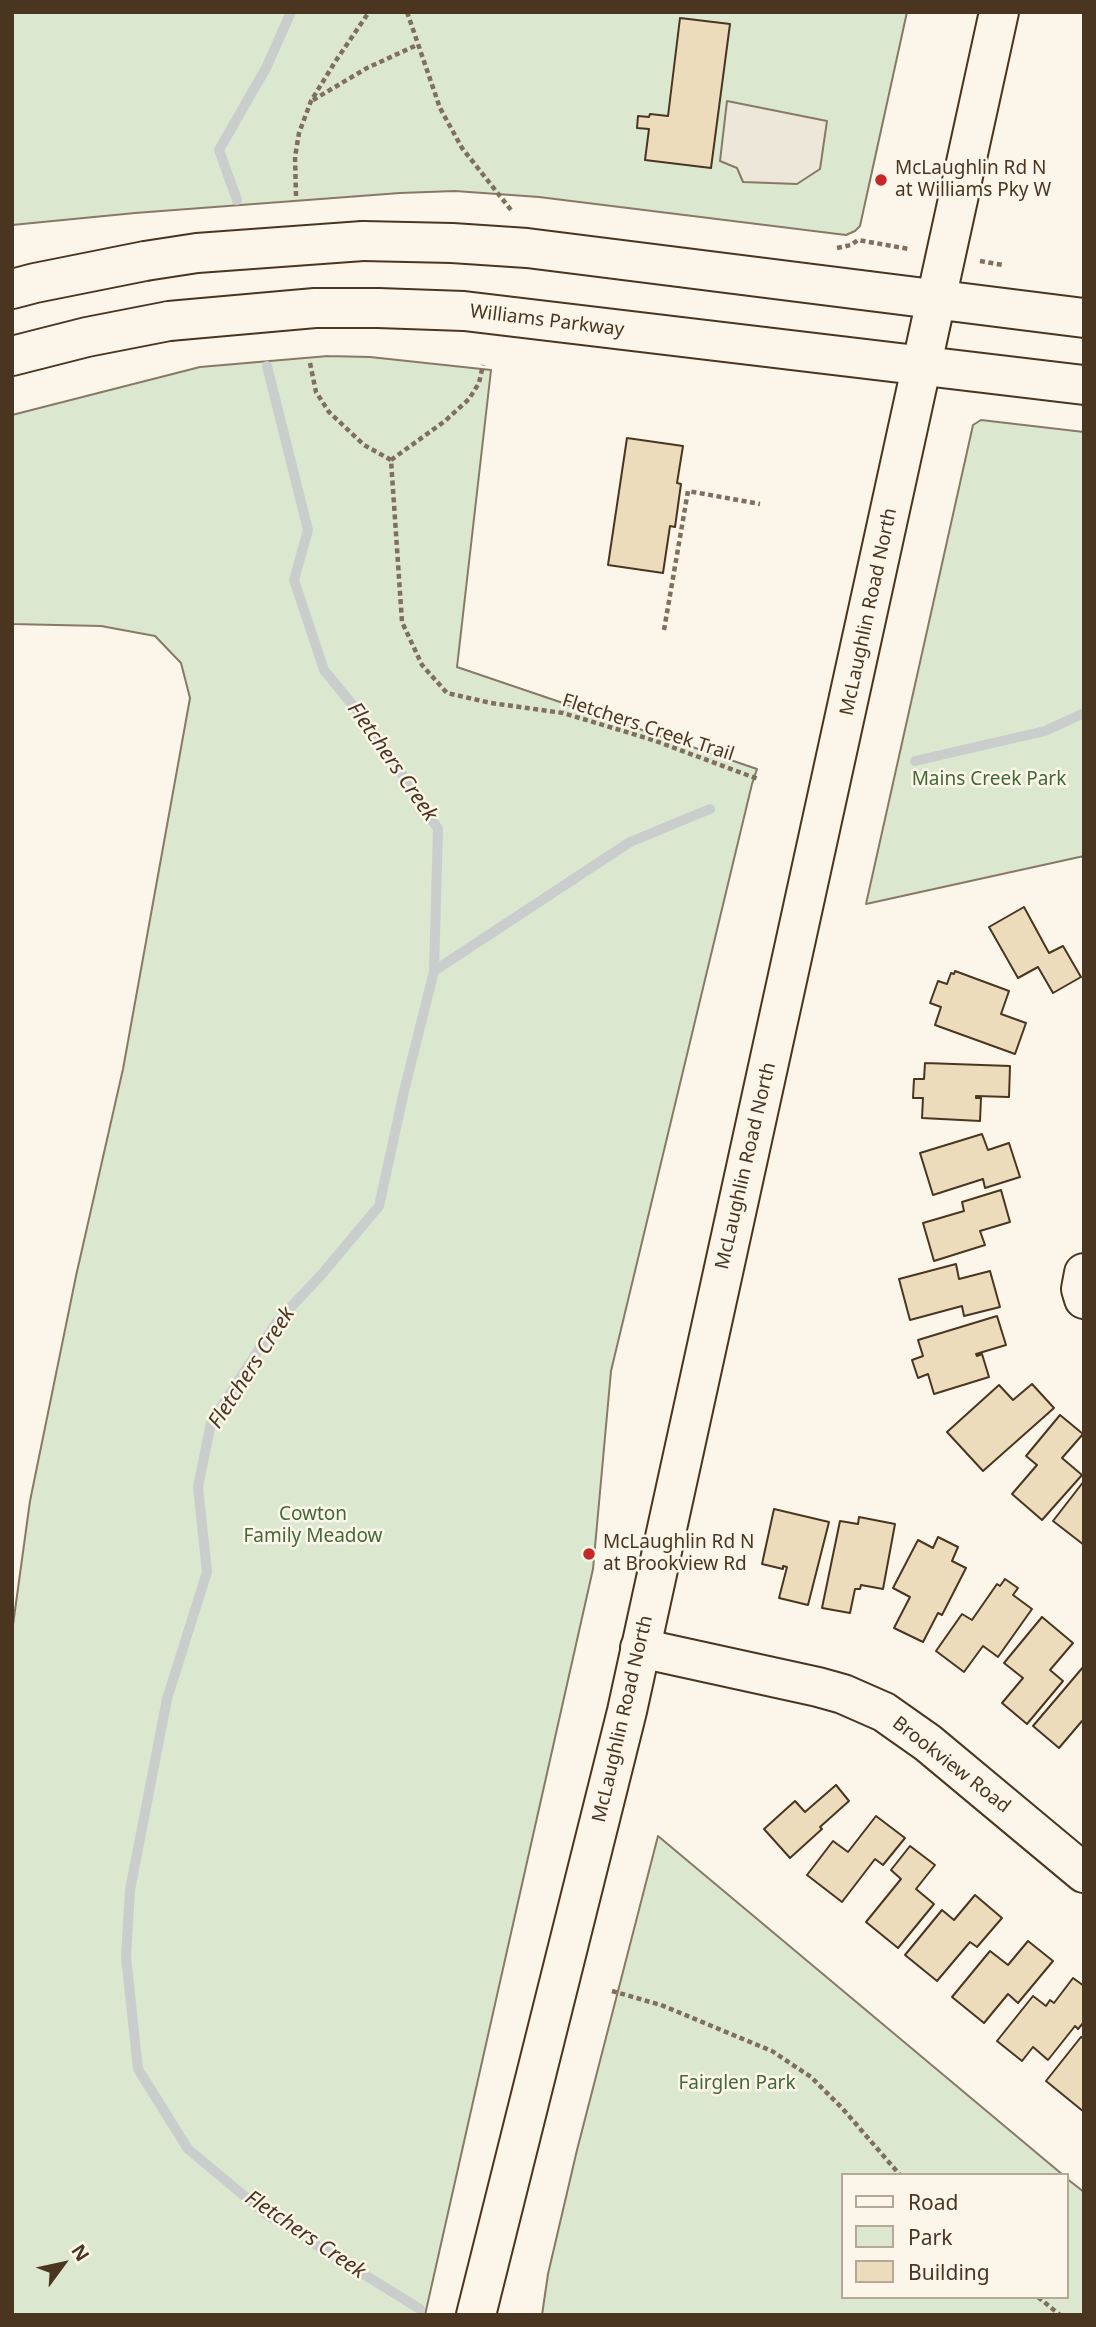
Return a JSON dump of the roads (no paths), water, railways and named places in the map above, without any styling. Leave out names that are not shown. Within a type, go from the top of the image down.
[{"type":"main road","name":"McLaughlin Road North","points":[[478,2302],[624,1725],[999,12]]},
{"type":"main road","points":[[12,289],[197,253],[363,241],[452,243],[527,247],[1084,318]]},
{"type":"main road","name":"Williams Parkway","points":[[12,356],[169,320],[315,308],[378,308],[464,312],[1084,385]]},
{"type":"main road","points":[[1084,1273],[1080,1289],[1084,1299]]},
{"type":"main road","name":"Brookview Road","points":[[640,1648],[843,1693],[874,1707],[928,1743],[1084,1873]]},
{"type":"waterway","name":"Fletchers Creek","points":[[237,200],[219,150],[266,68],[291,12]]},
{"type":"waterway","name":"Fletchers Creek","points":[[267,366],[308,530],[294,580],[324,670],[373,730],[438,829],[434,971],[379,1206],[322,1274],[276,1323],[211,1423],[198,1487],[207,1572],[167,1699],[130,1890],[126,1957],[138,2069],[188,2149],[266,2214],[420,2309]]},
{"type":"waterway","points":[[915,761],[1045,731],[1084,713]]},
{"type":"waterway","points":[[434,971],[630,842],[710,809]]},
{"type":"place","name":"McLaughlin Rd N at Williams Pky W","points":[[881,180]]},
{"type":"place","name":"McLaughlin Rd N at Brookview Rd","points":[[589,1554]]},
{"type":"park label","name":"Mains Creek Park","points":[[989,780]]},
{"type":"park label","name":"Cowton Family Meadow","points":[[313,1526]]},
{"type":"park label","name":"Fairglen Park","points":[[737,2084]]}]
